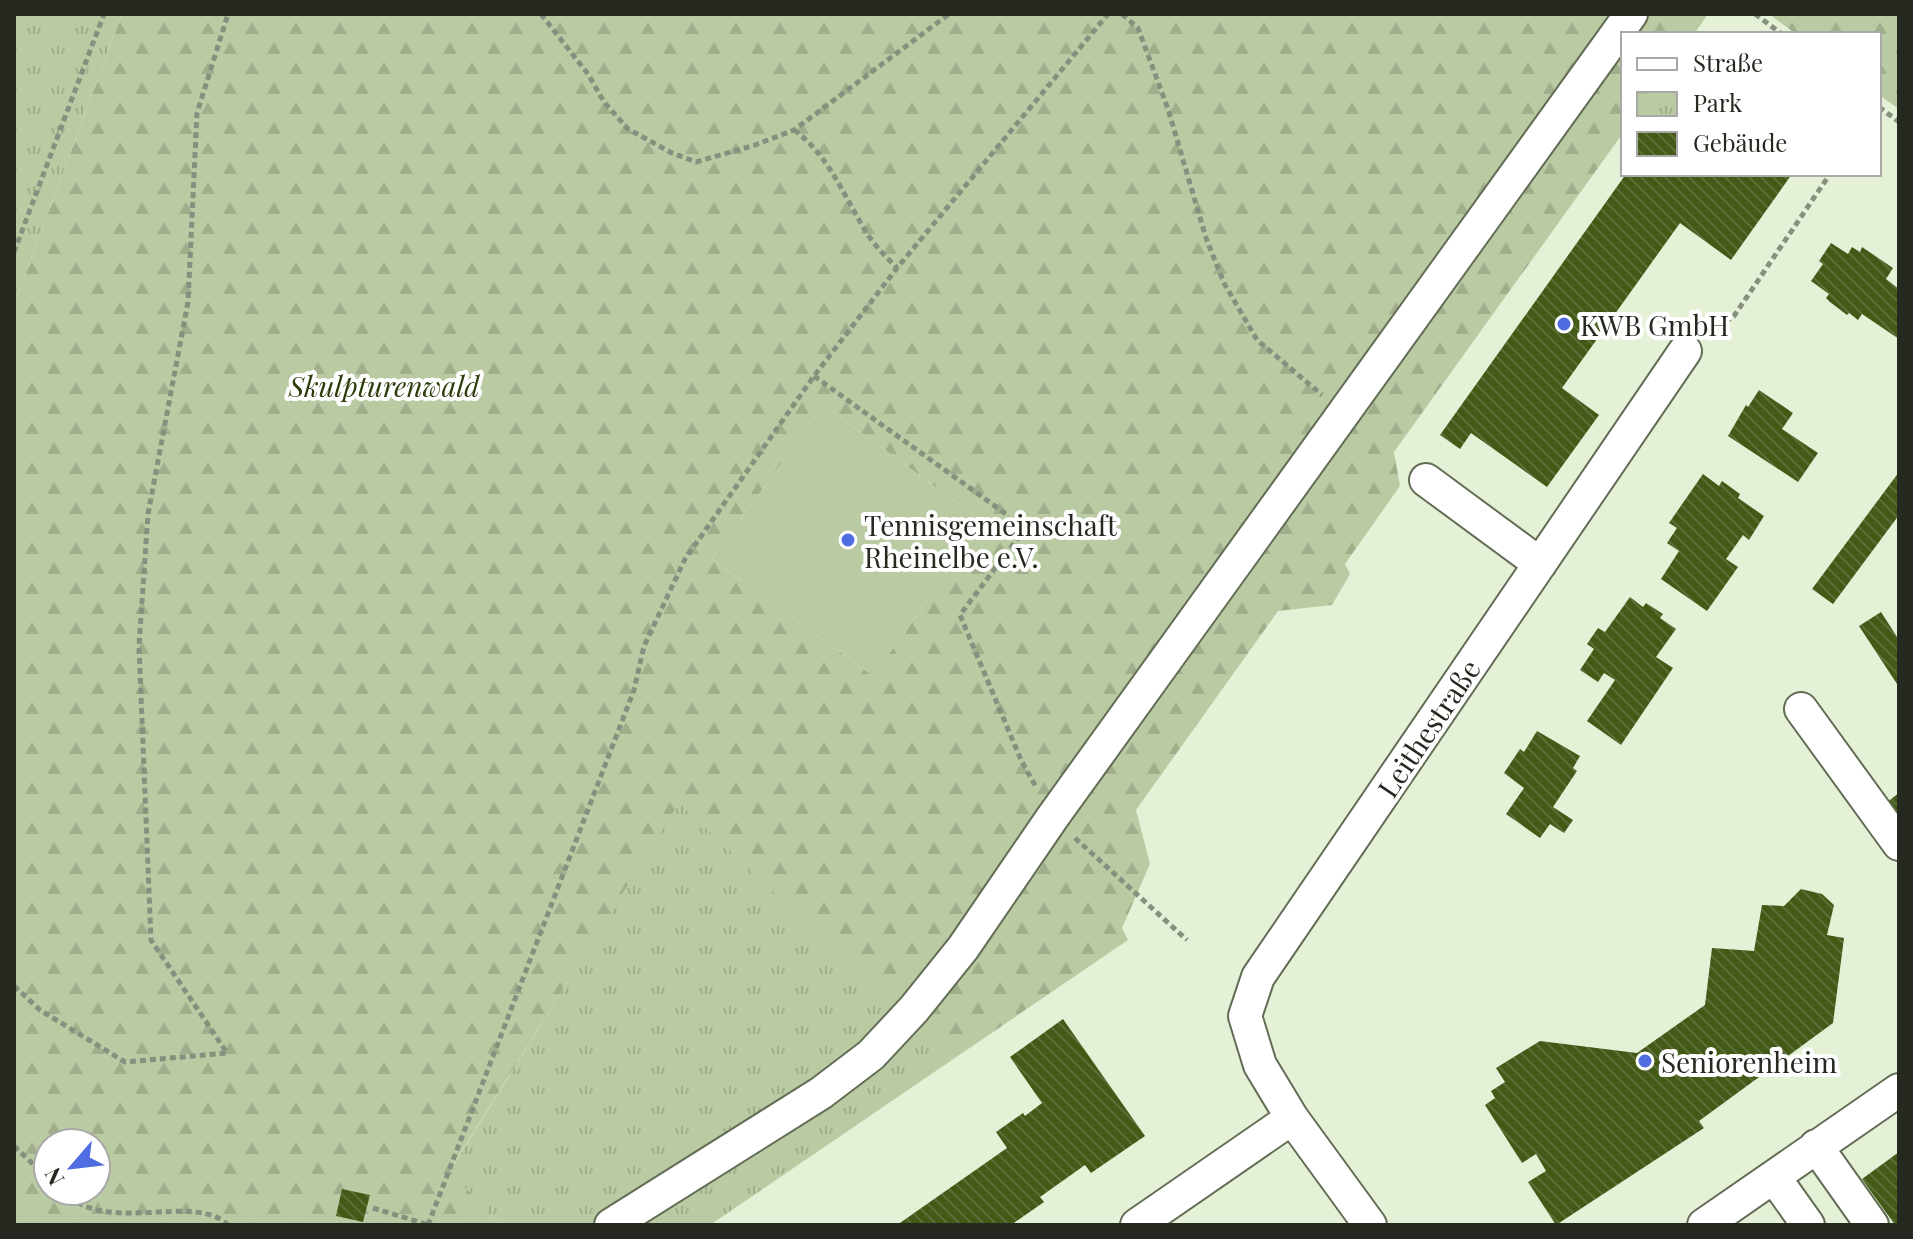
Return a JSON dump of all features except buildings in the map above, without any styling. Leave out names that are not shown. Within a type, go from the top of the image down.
[{"type":"street","points":[[611,1225],[821,1093],[871,1055],[914,1009],[963,948],[1052,818],[1631,14]]},
{"type":"street","name":"Leithestraße","points":[[1370,1225],[1292,1118],[1260,1065],[1245,1016],[1258,977],[1685,351]]},
{"type":"street","points":[[1426,480],[1540,564]]},
{"type":"street","points":[[1801,709],[1899,844]]},
{"type":"street","points":[[1704,1225],[1899,1090]]},
{"type":"street","points":[[1137,1225],[1292,1118]]},
{"type":"street","points":[[1816,1146],[1872,1225]]},
{"type":"street","points":[[1774,1177],[1808,1225]]},
{"type":"path","points":[[14,252],[104,14]]},
{"type":"path","points":[[14,986],[40,1010],[125,1062],[227,1053],[151,940],[139,646],[148,514],[188,302],[197,113],[228,14]]},
{"type":"path","points":[[541,14],[588,74],[604,102],[628,129],[696,162],[794,130],[949,14]]},
{"type":"path","points":[[373,1208],[429,1225],[634,690],[644,646],[685,559],[814,376],[897,268],[1108,14]]},
{"type":"path","points":[[1122,14],[1138,28],[1168,109],[1206,238],[1243,319],[1257,340],[1346,411]]},
{"type":"path","points":[[1755,14],[1779,32]]},
{"type":"path","points":[[1881,108],[1899,122]]},
{"type":"path","points":[[794,130],[805,138],[833,172],[870,238],[897,268]]},
{"type":"path","points":[[1685,351],[1734,316],[1829,176]]},
{"type":"path","points":[[814,376],[1006,514],[1018,538],[960,615],[1021,760],[1052,818],[1187,940]]},
{"type":"path","points":[[14,1146],[32,1163]]},
{"type":"path","points":[[93,1207],[118,1214],[195,1211],[221,1218],[228,1225]]},
{"type":"green space","points":[[14,14],[122,14],[14,304]]},
{"type":"green space","name":"Skulpturenwald","points":[[122,14],[1708,14],[1695,32],[1621,32],[1621,136],[1394,452],[1400,486],[1345,564],[1350,574],[1332,605],[1278,611],[1136,810],[1150,864],[1122,928],[1128,940],[952,1060],[679,804],[450,1170],[500,1225],[14,1225],[14,304]],"holes":[[[823,405],[984,522],[873,676],[712,559]]]},
{"type":"green space","points":[[1769,14],[1899,14],[1899,109],[1881,96],[1881,32],[1793,32]]},
{"type":"green space","name":"Tennisgemeinschaft Rheinelbe e.V.","points":[[823,405],[984,522],[873,676],[712,559]]},
{"type":"green space","points":[[679,803],[952,1060],[710,1225],[500,1225],[450,1171]]},
{"type":"place","name":"KWB GmbH","points":[[1564,324]]},
{"type":"place","name":"Tennisgemeinschaft Rheinelbe e.V.","points":[[848,540]]},
{"type":"place","name":"Seniorenheim","points":[[1645,1061]]}]
